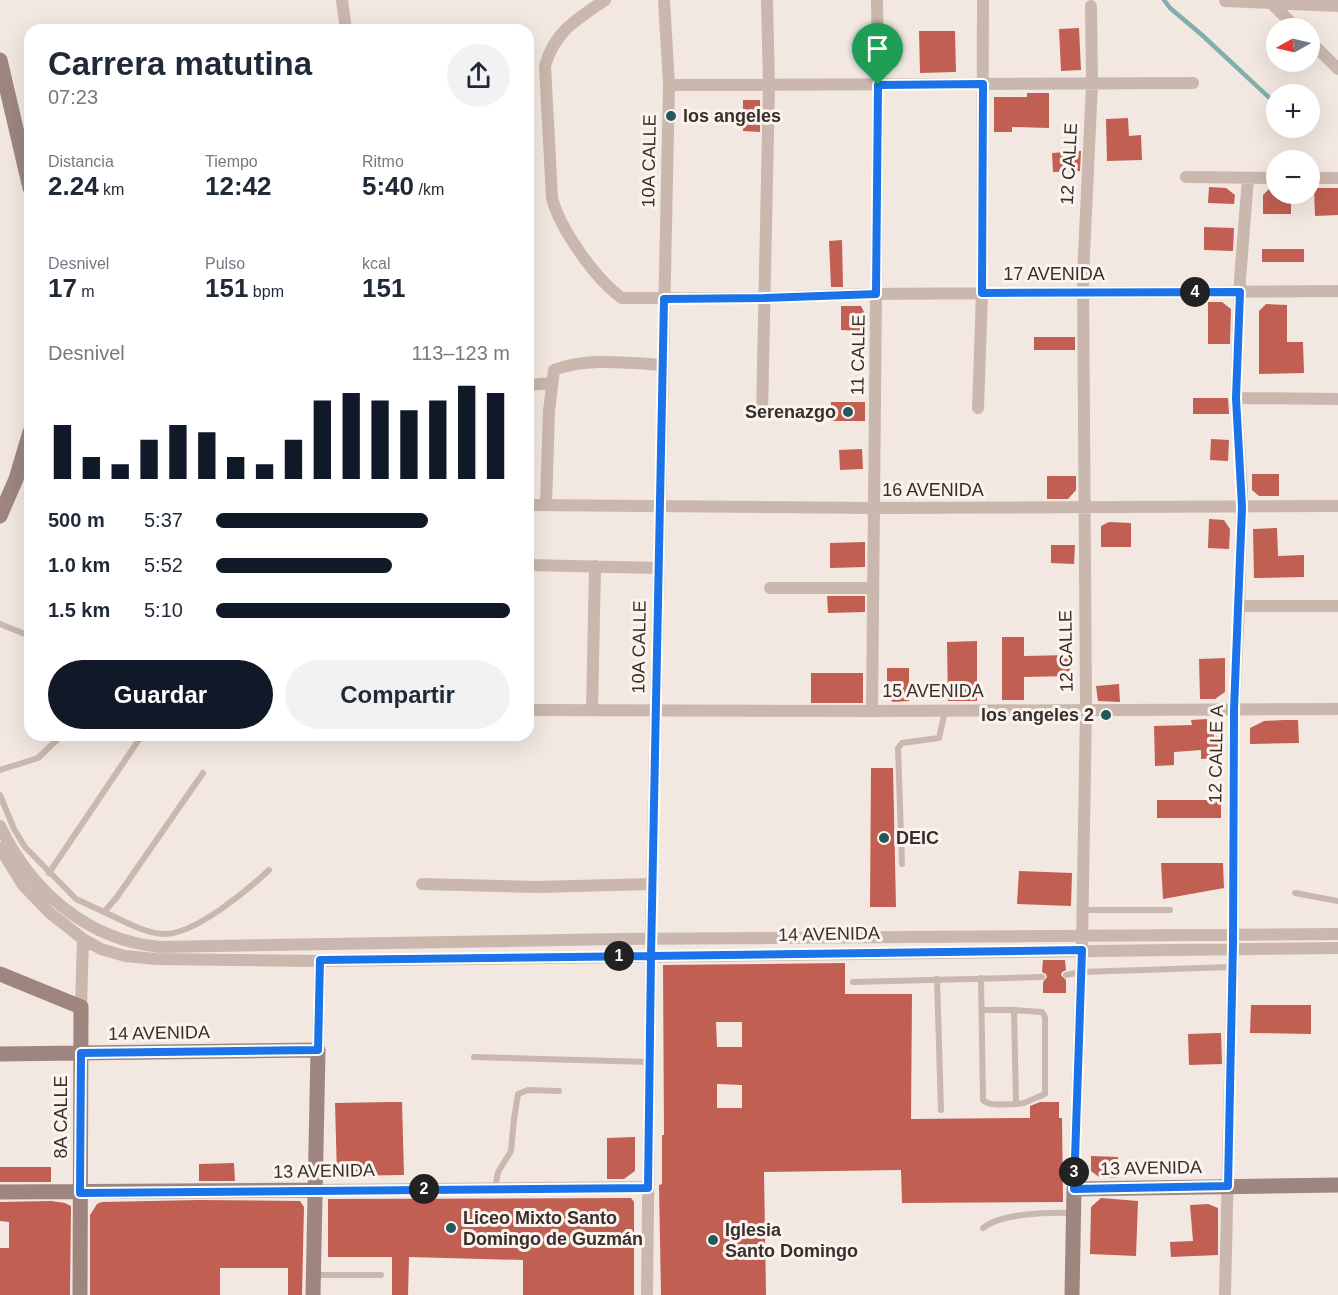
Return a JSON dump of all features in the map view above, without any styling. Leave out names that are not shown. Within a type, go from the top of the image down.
[{"type":"main road","points":[[0,60],[24,162]]},
{"type":"main road","points":[[0,516],[16,479],[24,452]]},
{"type":"main road","points":[[0,974],[81,1007]]},
{"type":"main road","name":"8A CALLE","points":[[80,1295],[81,1007]]},
{"type":"main road","points":[[313,1295],[318,1050]]},
{"type":"main road","name":"14 AVENIDA","points":[[0,1053],[318,1050]]},
{"type":"main road","name":"13 AVENIDA","points":[[1074,1189],[1338,1185]]},
{"type":"main road","name":"12 CALLE","points":[[1072,1295],[1074,1189]]},
{"type":"main road","name":"13 AVENIDA","points":[[0,1192],[316,1190]]},
{"type":"street","points":[[342,0],[345,24]]},
{"type":"street","name":"17 AVENIDA","points":[[605,0],[574,22],[549,50],[545,66],[552,198],[564,229],[608,288],[622,298],[1338,291]]},
{"type":"street","name":"10A CALLE","points":[[647,1295],[652,884],[669,85],[664,0]]},
{"type":"street","points":[[762,413],[769,86],[767,0]]},
{"type":"street","name":"11 CALLE","points":[[872,711],[877,0]]},
{"type":"street","points":[[978,408],[982,293],[983,0]]},
{"type":"street","points":[[1225,1],[1273,5],[1338,6]]},
{"type":"street","points":[[1273,5],[1287,18]]},
{"type":"street","name":"12 CALLE","points":[[1074,1189],[1082,972],[1086,710],[1083,292],[1092,84],[1090,6]]},
{"type":"street","points":[[1320,51],[1338,69]]},
{"type":"street","points":[[669,85],[1193,83]]},
{"type":"street","points":[[1185,177],[1266,178]]},
{"type":"street","name":"12 CALLE A","points":[[1226,1295],[1233,935],[1234,710],[1242,507],[1236,398],[1248,178]]},
{"type":"street","points":[[1320,178],[1338,178]]},
{"type":"street","points":[[546,504],[554,370],[568,365],[586,363],[663,365]]},
{"type":"street","points":[[534,384],[552,383]]},
{"type":"street","points":[[1236,398],[1338,399]]},
{"type":"street","name":"16 AVENIDA","points":[[534,505],[874,508],[1338,506]]},
{"type":"street","points":[[534,565],[659,568]]},
{"type":"street","points":[[592,710],[595,566]]},
{"type":"street","points":[[770,588],[873,588]]},
{"type":"street","points":[[1239,606],[1338,606]]},
{"type":"street","name":"15 AVENIDA","points":[[534,710],[1338,709]]},
{"type":"street","name":"14 AVENIDA","points":[[0,826],[27,872],[48,895],[88,926],[145,945],[1338,934]]},
{"type":"street","name":"14 AVENIDA","points":[[0,848],[22,885],[50,913],[83,939],[102,949],[125,956],[156,959],[320,960],[1338,948]]},
{"type":"street","points":[[422,884],[537,887],[652,884]]},
{"type":"street","name":"8A CALLE","points":[[81,1007],[83,939]]},
{"type":"street","points":[[318,1050],[320,960]]},
{"type":"street","name":"13 AVENIDA","points":[[316,1190],[648,1188]]},
{"type":"lane","points":[[0,624],[24,634]]},
{"type":"lane","points":[[902,864],[898,748],[902,743],[939,738],[945,710]]},
{"type":"lane","points":[[0,770],[38,758],[56,741]]},
{"type":"lane","points":[[49,873],[138,741]]},
{"type":"lane","points":[[104,912],[117,897],[203,773]]},
{"type":"lane","points":[[0,795],[14,829],[25,847],[76,899],[146,931],[165,934],[181,931],[222,909],[269,870]]},
{"type":"lane","points":[[1295,893],[1338,901]]},
{"type":"lane","points":[[1083,910],[1170,910]]},
{"type":"lane","points":[[1066,975],[1082,972],[1232,967]]},
{"type":"lane","points":[[853,982],[1042,977]]},
{"type":"lane","points":[[981,978],[983,1100],[992,1104],[1016,1104],[1045,1094],[1045,1017],[1042,1012],[982,1010]]},
{"type":"lane","points":[[937,979],[941,1110]]},
{"type":"lane","points":[[1014,1011],[1016,1104]]},
{"type":"lane","points":[[474,1057],[650,1062]]},
{"type":"lane","points":[[495,1189],[498,1172],[511,1151],[513,1119],[519,1094],[528,1090],[559,1091]]},
{"type":"lane","points":[[983,1228],[989,1223],[1005,1218],[1073,1213]]},
{"type":"lane","points":[[314,1275],[381,1275]]},
{"type":"building","points":[[1079,28],[1081,70],[1061,71],[1059,29]]},
{"type":"building","points":[[919,31],[955,31],[956,72],[920,73]]},
{"type":"building","points":[[1027,93],[1049,93],[1049,128],[1012,127],[1012,132],[994,132],[994,97],[1027,97]]},
{"type":"building","points":[[743,100],[760,100],[760,132],[743,131]]},
{"type":"building","points":[[1128,118],[1129,136],[1141,135],[1142,160],[1107,161],[1106,119]]},
{"type":"building","points":[[1081,151],[1080,171],[1053,172],[1052,153]]},
{"type":"building","points":[[1209,187],[1226,188],[1235,195],[1234,204],[1208,203]]},
{"type":"building","points":[[1320,188],[1338,188],[1338,215],[1315,216],[1315,204],[1320,204]]},
{"type":"building","points":[[1266,192],[1266,204],[1291,204],[1291,214],[1263,214],[1263,195]]},
{"type":"building","points":[[1204,227],[1234,228],[1233,251],[1204,250]]},
{"type":"building","points":[[842,240],[843,287],[831,287],[829,241]]},
{"type":"building","points":[[1262,249],[1304,249],[1304,262],[1262,262]]},
{"type":"building","points":[[1208,302],[1222,302],[1231,309],[1230,344],[1208,344]]},
{"type":"building","points":[[1266,304],[1287,305],[1287,342],[1303,342],[1304,373],[1259,374],[1259,311]]},
{"type":"building","points":[[841,306],[861,306],[866,316],[866,331],[841,330]]},
{"type":"building","points":[[1034,337],[1075,337],[1075,350],[1034,350]]},
{"type":"building","points":[[1193,398],[1228,398],[1229,414],[1193,414]]},
{"type":"building","name":"Serenazgo","points":[[831,402],[865,402],[865,421],[831,421]]},
{"type":"building","points":[[1211,439],[1229,440],[1228,461],[1210,460]]},
{"type":"building","points":[[862,449],[863,469],[840,470],[839,450]]},
{"type":"building","points":[[1252,474],[1279,474],[1279,496],[1259,496],[1252,490]]},
{"type":"building","points":[[1047,476],[1076,476],[1076,490],[1068,499],[1047,499]]},
{"type":"building","points":[[1209,519],[1224,520],[1230,529],[1229,549],[1208,548]]},
{"type":"building","points":[[1109,522],[1131,523],[1131,547],[1101,547],[1101,526]]},
{"type":"building","points":[[1277,528],[1278,556],[1304,555],[1304,577],[1254,578],[1253,529]]},
{"type":"building","points":[[865,542],[865,567],[830,568],[830,543]]},
{"type":"building","points":[[1051,545],[1075,545],[1074,564],[1051,563]]},
{"type":"building","points":[[827,596],[865,596],[865,612],[828,613]]},
{"type":"building","points":[[1002,637],[1024,637],[1024,656],[1070,655],[1070,676],[1024,677],[1024,700],[1002,700]]},
{"type":"building","points":[[977,641],[977,701],[948,701],[947,642]]},
{"type":"building","points":[[1225,658],[1225,692],[1215,699],[1200,699],[1199,659]]},
{"type":"building","points":[[887,668],[909,668],[909,701],[893,702],[887,696]]},
{"type":"building","points":[[811,673],[863,673],[863,703],[811,703]]},
{"type":"building","points":[[1119,684],[1120,702],[1098,701],[1096,686]]},
{"type":"building","points":[[1207,719],[1207,727],[1213,727],[1214,737],[1221,736],[1222,758],[1201,759],[1201,750],[1174,752],[1174,765],[1155,766],[1154,726],[1192,725],[1191,720]]},
{"type":"building","points":[[1298,720],[1299,743],[1250,744],[1250,728],[1264,721]]},
{"type":"building","name":"DEIC","points":[[871,768],[893,768],[896,907],[870,907]]},
{"type":"building","points":[[1157,800],[1221,800],[1221,818],[1157,818]]},
{"type":"building","points":[[1161,863],[1223,863],[1224,888],[1163,899]]},
{"type":"building","points":[[1019,871],[1072,873],[1071,906],[1017,904]]},
{"type":"building","points":[[1043,960],[1065,960],[1066,970],[1061,975],[1066,980],[1066,993],[1043,993],[1043,982],[1047,977],[1042,972]]},
{"type":"building","points":[[845,963],[845,994],[912,994],[911,1119],[1030,1118],[1030,1106],[1040,1102],[1059,1102],[1059,1118],[1062,1118],[1063,1202],[902,1203],[901,1170],[764,1172],[766,1295],[661,1295],[659,1185],[662,1184],[662,1135],[664,1135],[663,965]],"holes":[[[716,1022],[742,1022],[742,1047],[717,1047]],[[717,1084],[742,1085],[742,1108],[717,1108]]]},
{"type":"building","points":[[1251,1005],[1311,1005],[1311,1034],[1250,1033]]},
{"type":"building","points":[[1221,1033],[1222,1064],[1189,1065],[1188,1034]]},
{"type":"building","points":[[402,1102],[404,1175],[337,1176],[335,1103]]},
{"type":"building","points":[[635,1137],[635,1171],[624,1179],[607,1179],[607,1138]]},
{"type":"building","points":[[1091,1156],[1118,1157],[1117,1178],[1099,1177],[1091,1171]]},
{"type":"building","points":[[234,1163],[235,1181],[199,1181],[199,1164]]},
{"type":"building","points":[[0,1167],[51,1167],[51,1182],[0,1182]]},
{"type":"building","points":[[631,1198],[634,1202],[634,1295],[523,1295],[523,1260],[409,1257],[408,1295],[392,1295],[392,1257],[328,1257],[328,1199]]},
{"type":"building","points":[[1101,1198],[1138,1201],[1136,1256],[1090,1254],[1091,1207]]},
{"type":"building","points":[[51,1201],[71,1206],[70,1295],[0,1295],[0,1248],[9,1248],[9,1222],[0,1221],[0,1202]]},
{"type":"building","points":[[300,1201],[304,1207],[302,1295],[288,1295],[288,1268],[220,1268],[220,1295],[90,1295],[90,1215],[97,1204],[102,1202]]},
{"type":"building","points":[[1208,1204],[1218,1208],[1218,1255],[1171,1257],[1170,1242],[1193,1241],[1190,1205]]},
{"type":"waterway","points":[[1164,0],[1266,95]]},
{"type":"place","name":"los angeles","points":[[671,116]]},
{"type":"place","name":"Serenazgo","points":[[848,412]]},
{"type":"place","name":"los angeles 2","points":[[1106,715]]},
{"type":"place","name":"DEIC","points":[[884,838]]},
{"type":"place","name":"Liceo Mixto Santo Domingo de Guzmán","points":[[451,1228]]},
{"type":"place","name":"Iglesia Santo Domingo","points":[[713,1240]]},
{"type":"route","points":[[878,85],[876,294],[664,299],[651,956],[320,960],[318,1050],[81,1053],[80,1193],[648,1188],[651,956],[1082,950],[1074,1189],[1228,1186],[1233,943],[1234,710],[1242,507],[1236,398],[1240,292],[982,293],[983,84],[878,85]]}]
